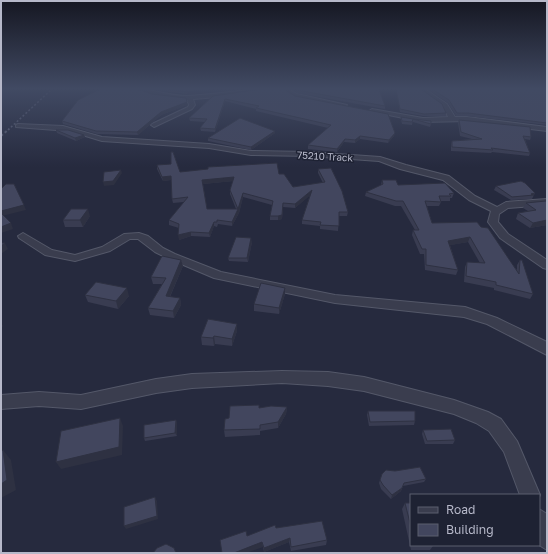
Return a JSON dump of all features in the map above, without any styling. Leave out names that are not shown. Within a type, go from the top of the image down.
[{"type":"street","points":[[154,125],[175,115]]},
{"type":"street","points":[[395,115],[423,120],[467,119],[547,129]]},
{"type":"street","points":[[450,115],[453,120]]},
{"type":"street","name":"75210 Track","points":[[18,126],[55,127],[70,129],[90,137],[102,139],[209,146],[251,153],[309,154],[334,157],[380,159],[403,167],[446,178],[472,198],[496,210]]},
{"type":"street","points":[[547,202],[506,205],[496,210],[494,213],[493,222],[504,236],[547,265]]},
{"type":"street","points":[[23,236],[48,254],[75,258],[106,249],[128,236],[139,236],[144,238],[159,250],[171,256],[218,274],[335,299],[465,312],[492,321],[547,348]]},
{"type":"street","points":[[1,402],[39,398],[82,402],[156,386],[192,381],[282,377],[328,379],[364,384],[454,407],[482,417],[495,425],[511,447],[530,494]]},
{"type":"street","points":[[540,522],[547,539]]},
{"type":"building","points":[[67,115],[158,115],[137,132],[96,131],[62,121]]},
{"type":"building","points":[[192,115],[220,115],[215,129],[200,128],[207,119],[189,118]]},
{"type":"building","points":[[286,115],[388,115],[395,133],[389,140],[360,136],[355,140],[345,139],[337,149],[308,145],[331,125]]},
{"type":"building","points":[[483,115],[547,115],[547,123]]},
{"type":"building","points":[[401,117],[413,119],[412,122],[402,121]]},
{"type":"building","points":[[240,118],[275,131],[251,147],[208,138]]},
{"type":"building","points":[[413,119],[431,121],[431,124]]},
{"type":"building","points":[[459,120],[530,127],[531,137],[523,136],[530,153],[491,148],[493,150],[452,147],[452,141],[482,139],[461,132]]},
{"type":"building","points":[[56,130],[68,130],[84,135],[75,138]]},
{"type":"building","points":[[171,152],[173,152],[180,172],[208,169],[208,167],[277,163],[279,174],[284,174],[293,187],[325,182],[318,169],[331,168],[342,191],[348,212],[339,212],[339,226],[320,225],[321,222],[302,220],[312,190],[295,204],[283,203],[282,215],[270,216],[273,201],[243,193],[238,209],[232,222],[217,220],[217,222],[214,222],[209,233],[191,232],[178,235],[179,224],[169,220],[188,197],[172,199],[171,176],[162,177],[157,165],[171,164]],"holes":[[[234,177],[230,190],[238,209],[207,209],[202,180]]]},
{"type":"building","points":[[121,170],[113,181],[103,182],[104,172]]},
{"type":"building","points":[[382,180],[396,180],[398,185],[445,183],[454,193],[449,194],[451,196],[439,196],[441,202],[425,201],[432,223],[477,222],[481,227],[488,228],[519,274],[520,260],[522,260],[533,294],[496,285],[496,282],[466,276],[467,262],[485,263],[470,237],[448,241],[458,270],[426,265],[426,249],[422,249],[413,230],[419,230],[403,201],[396,201],[366,192],[383,184]]},
{"type":"building","points":[[521,181],[535,193],[531,194],[534,195],[512,197],[496,186]]},
{"type":"building","points":[[6,184],[14,184],[24,205],[1,211],[1,189]]},
{"type":"building","points":[[546,201],[547,220],[533,223],[518,213],[536,210],[526,203]]},
{"type":"building","points":[[71,209],[88,209],[80,220],[63,220]]},
{"type":"building","points":[[1,213],[11,223],[1,227]]},
{"type":"building","points":[[236,237],[251,238],[247,258],[228,258]]},
{"type":"building","points":[[162,256],[181,260],[166,296],[180,298],[173,311],[148,308],[166,278],[151,277]]},
{"type":"building","points":[[96,282],[127,288],[116,301],[85,295]]},
{"type":"building","points":[[261,283],[285,288],[279,308],[254,304]]},
{"type":"building","points":[[208,319],[237,324],[232,339],[214,336],[213,338],[201,337]]},
{"type":"building","points":[[259,405],[259,408],[271,406],[287,407],[278,422],[260,425],[260,429],[224,430],[225,419],[229,418],[230,406]]},
{"type":"building","points":[[368,411],[415,411],[415,421],[370,422]]},
{"type":"building","points":[[120,418],[119,447],[56,462],[61,431]]},
{"type":"building","points":[[176,420],[175,433],[144,438],[144,425]]},
{"type":"building","points":[[451,429],[455,440],[427,441],[423,430]]},
{"type":"building","points":[[3,450],[7,480],[1,484],[1,451]]},
{"type":"building","points":[[420,467],[426,479],[404,483],[402,488],[392,495],[380,480],[382,474],[386,470],[395,471]]},
{"type":"building","points":[[155,497],[157,516],[124,526],[124,507]]},
{"type":"building","points":[[405,503],[410,503],[410,523]]},
{"type":"building","points":[[322,521],[327,540],[291,547],[290,538],[264,548],[262,542],[234,553],[222,553],[220,540],[246,531],[247,536],[275,525],[276,528]]},
{"type":"building","points":[[166,544],[174,548],[176,553],[153,553],[157,548]]},
{"type":"railway","points":[[8,130],[24,115]]},
{"type":"railway","points":[[1,136],[9,129]]}]
